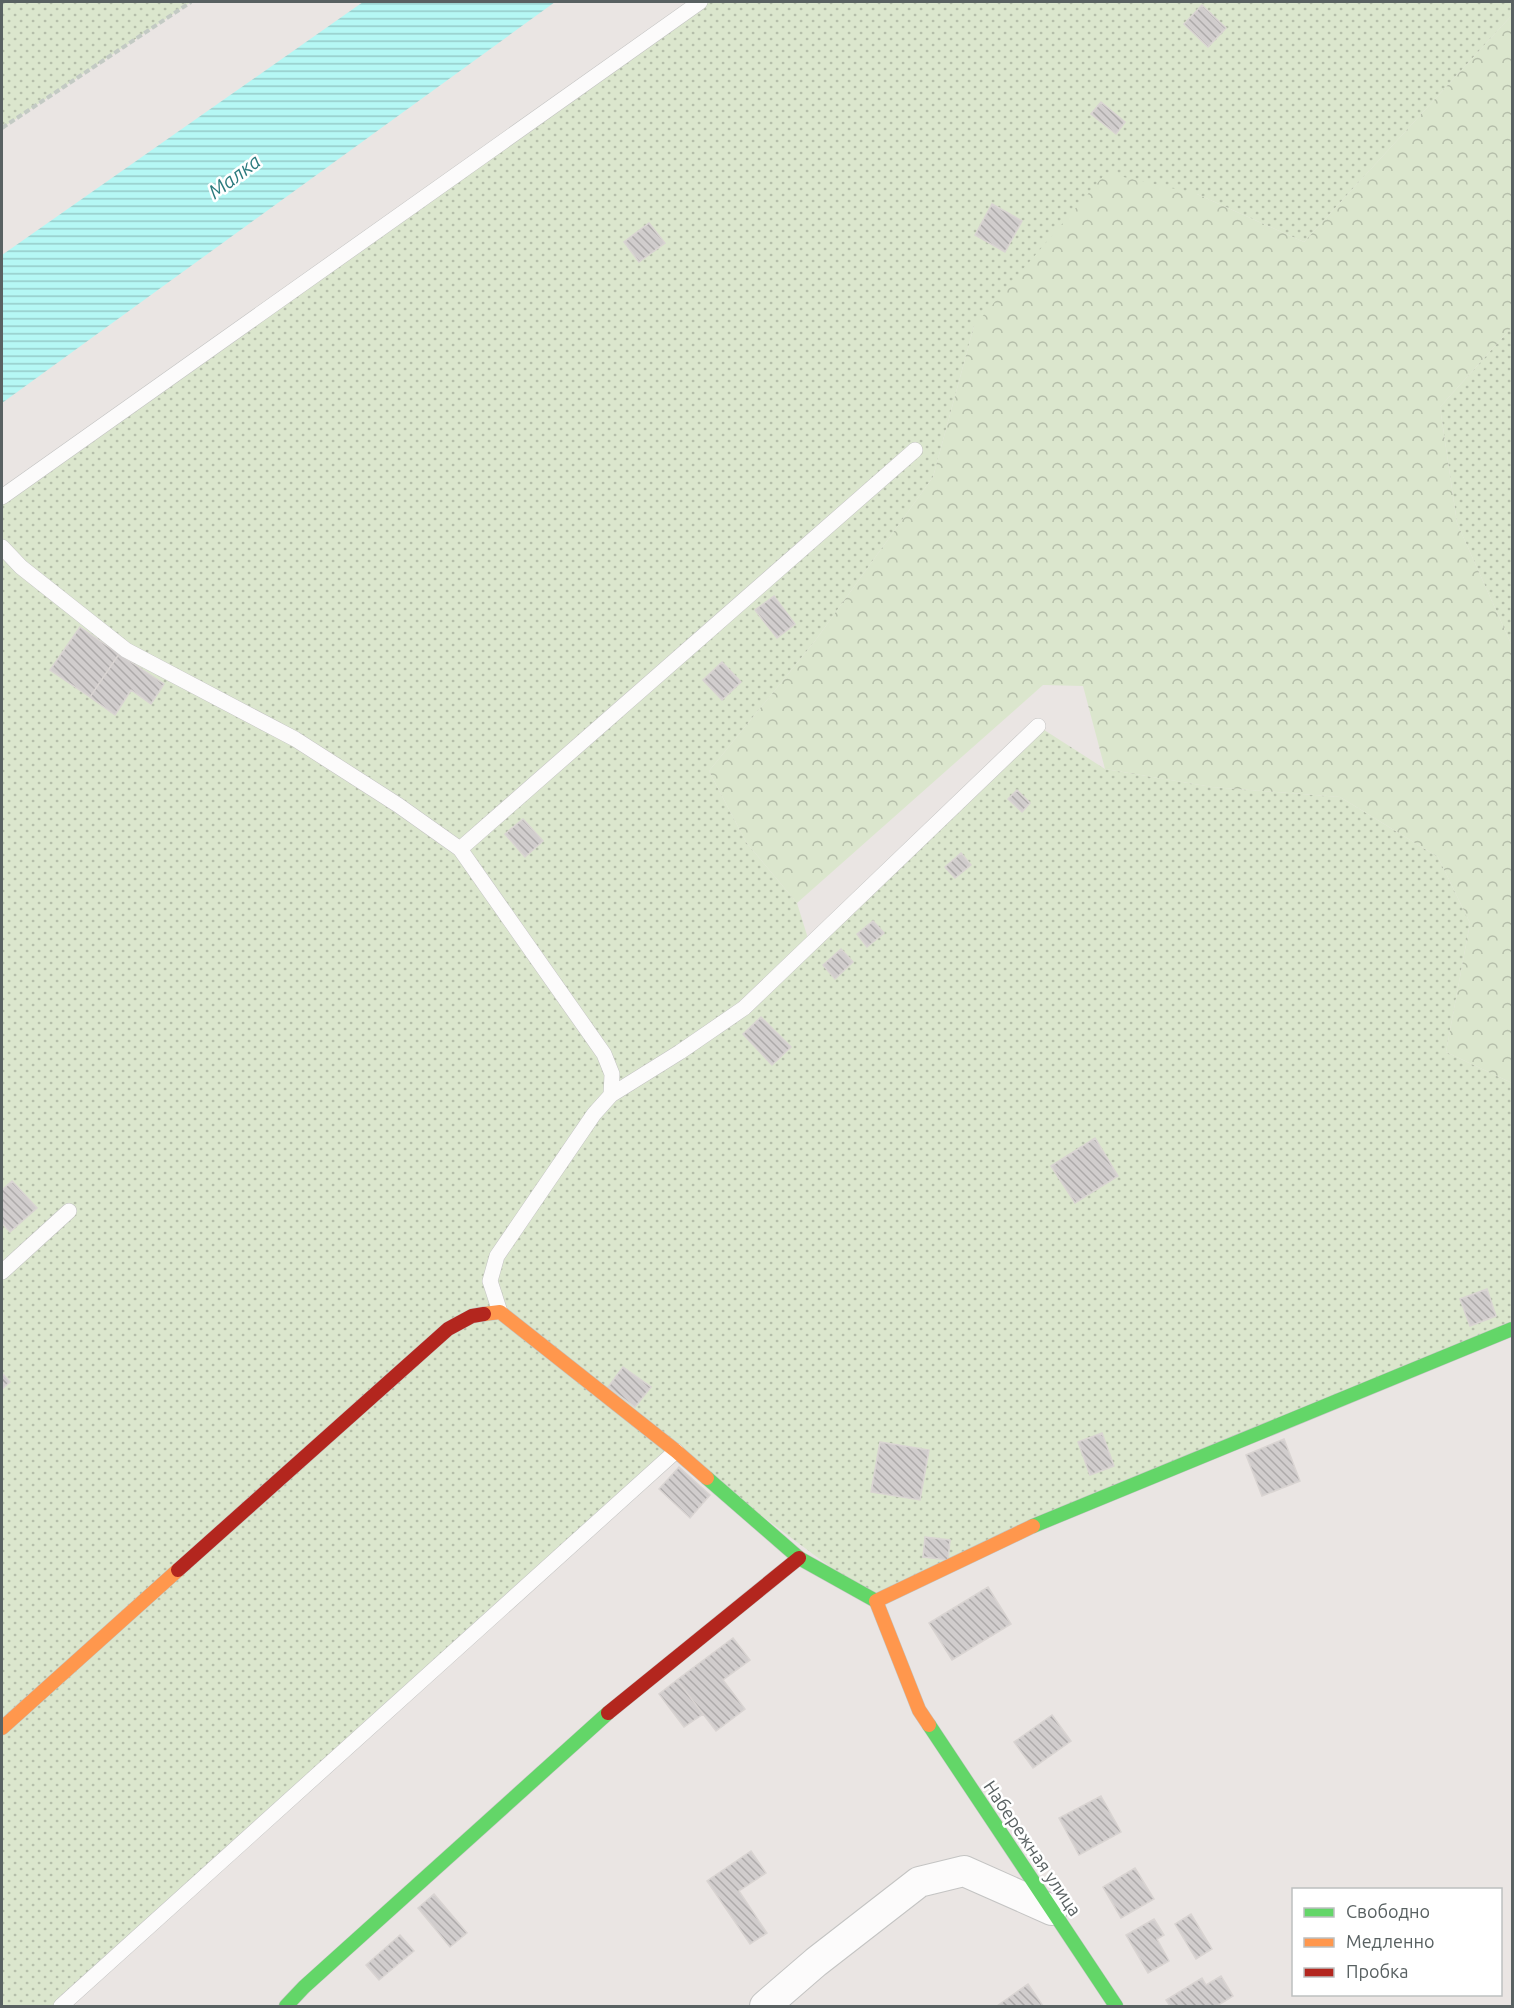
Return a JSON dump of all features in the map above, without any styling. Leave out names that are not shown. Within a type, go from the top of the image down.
[{"type":"street","points":[[2,1728],[448,1329],[471,1316],[500,1312],[676,1451],[800,1558],[876,1601],[1051,1518],[1512,1329]]},
{"type":"street","points":[[286,2007],[312,1979],[616,1705],[800,1558]]},
{"type":"street","name":"Набережная улица","points":[[876,1601],[919,1710],[1116,2007]]},
{"type":"street","points":[[765,2007],[816,1962],[919,1882],[964,1871],[1052,1910]]},
{"type":"lane","points":[[2,497],[700,2]]},
{"type":"lane","points":[[460,849],[915,450]]},
{"type":"lane","points":[[2,547],[21,567],[126,650],[295,739],[398,805],[460,849],[604,1054],[612,1074],[610,1095]]},
{"type":"lane","points":[[500,1312],[490,1281],[497,1256],[594,1114],[610,1095],[680,1052],[744,1008],[1038,726]]},
{"type":"lane","points":[[2,1272],[69,1211]]},
{"type":"lane","points":[[61,2007],[676,1451]]},
{"type":"path","points":[[2,129],[191,2]]},
{"type":"green space","points":[[2,2],[191,2],[2,128]]},
{"type":"green space","points":[[700,2],[1512,2],[1512,15],[1304,242],[1197,194],[974,326],[933,477],[815,641],[709,771],[746,842],[797,903],[810,945],[1038,726],[1105,769],[1212,787],[1340,797],[1438,857],[1470,923],[1446,1052],[1512,1083],[1512,1329],[876,1601],[676,1452],[61,2006],[2,2006],[2,497]]},
{"type":"green space","points":[[1512,15],[1512,327],[1440,407],[1457,523],[1512,646],[1512,1083],[1446,1052],[1470,923],[1438,857],[1340,797],[1212,787],[1105,769],[1083,686],[1043,685],[797,903],[746,842],[709,771],[815,641],[933,477],[974,326],[1106,173],[1197,194],[1304,242]]},
{"type":"green space","points":[[1512,327],[1512,646],[1457,523],[1440,407]]},
{"type":"water","name":"Малка","points":[[363,2],[555,2],[2,403],[2,255]]},
{"type":"building","points":[[1202,5],[1226,28],[1208,47],[1184,24]]},
{"type":"building","points":[[1101,102],[1125,122],[1116,134],[1091,114]]},
{"type":"building","points":[[992,204],[1022,221],[1005,252],[975,235]]},
{"type":"building","points":[[649,223],[665,243],[639,262],[624,242]]},
{"type":"building","points":[[774,596],[795,624],[777,638],[755,610]]},
{"type":"building","points":[[80,627],[119,654],[90,697],[50,670]]},
{"type":"building","points":[[119,654],[164,684],[151,704],[131,690],[115,715],[90,697]]},
{"type":"building","points":[[722,662],[741,682],[722,700],[703,680]]},
{"type":"building","points":[[1017,790],[1030,803],[1022,812],[1008,799]]},
{"type":"building","points":[[523,819],[543,841],[525,857],[505,834]]},
{"type":"building","points":[[961,853],[971,865],[955,878],[945,867]]},
{"type":"building","points":[[873,921],[884,933],[867,947],[857,934]]},
{"type":"building","points":[[841,949],[853,962],[835,979],[823,965]]},
{"type":"building","points":[[761,1017],[791,1047],[772,1065],[743,1034]]},
{"type":"building","points":[[1095,1138],[1118,1176],[1075,1203],[1051,1166]]},
{"type":"building","points":[[12,1181],[37,1208],[10,1232],[2,1223],[2,1190]]},
{"type":"building","points":[[1487,1289],[1496,1316],[1470,1326],[1460,1299]]},
{"type":"building","points":[[623,1367],[651,1387],[635,1407],[608,1387]]},
{"type":"building","points":[[2,1373],[10,1382],[2,1389]]},
{"type":"building","points":[[1102,1433],[1114,1466],[1090,1475],[1078,1442]]},
{"type":"building","points":[[1284,1439],[1300,1481],[1262,1496],[1246,1455]]},
{"type":"building","points":[[880,1442],[929,1450],[920,1500],[871,1492]]},
{"type":"building","points":[[679,1467],[710,1495],[690,1518],[659,1489]]},
{"type":"building","points":[[925,1537],[950,1540],[948,1560],[923,1557]]},
{"type":"building","points":[[988,1587],[1011,1624],[952,1660],[929,1623]]},
{"type":"building","points":[[733,1638],[750,1660],[723,1680],[745,1709],[716,1731],[677,1680]]},
{"type":"building","points":[[677,1680],[703,1714],[684,1727],[659,1694]]},
{"type":"building","points":[[1052,1715],[1071,1741],[1033,1768],[1014,1742]]},
{"type":"building","points":[[1101,1796],[1121,1832],[1079,1855],[1059,1818]]},
{"type":"building","points":[[751,1851],[766,1873],[739,1891],[767,1933],[750,1944],[707,1881]]},
{"type":"building","points":[[1135,1868],[1154,1899],[1121,1918],[1103,1887]]},
{"type":"building","points":[[434,1894],[467,1933],[450,1947],[418,1908]]},
{"type":"building","points":[[1191,1914],[1212,1949],[1196,1959],[1175,1924]]},
{"type":"building","points":[[1154,1919],[1164,1935],[1157,1939],[1169,1961],[1148,1973],[1126,1935]]},
{"type":"building","points":[[400,1935],[414,1951],[379,1980],[366,1965]]},
{"type":"building","points":[[1221,1976],[1233,1996],[1217,2006],[1170,2006],[1166,2000],[1202,1978],[1206,1985]]},
{"type":"building","points":[[1028,1984],[1043,2006],[997,2006]]},
{"type":"traffic: fast","points":[[1033,1526],[1512,1329]]},
{"type":"traffic: fast","points":[[707,1478],[799,1558],[876,1601]]},
{"type":"traffic: fast","points":[[286,2006],[304,1987],[608,1713]]},
{"type":"traffic: fast","points":[[929,1725],[1116,2006]]},
{"type":"traffic: slow","points":[[484,1314],[500,1312],[707,1478]]},
{"type":"traffic: slow","points":[[929,1725],[919,1710],[876,1601],[1033,1526]]},
{"type":"traffic: slow","points":[[2,1728],[178,1570]]},
{"type":"traffic: jam","points":[[178,1570],[448,1329],[472,1316],[484,1314]]},
{"type":"traffic: jam","points":[[608,1713],[799,1558]]}]
